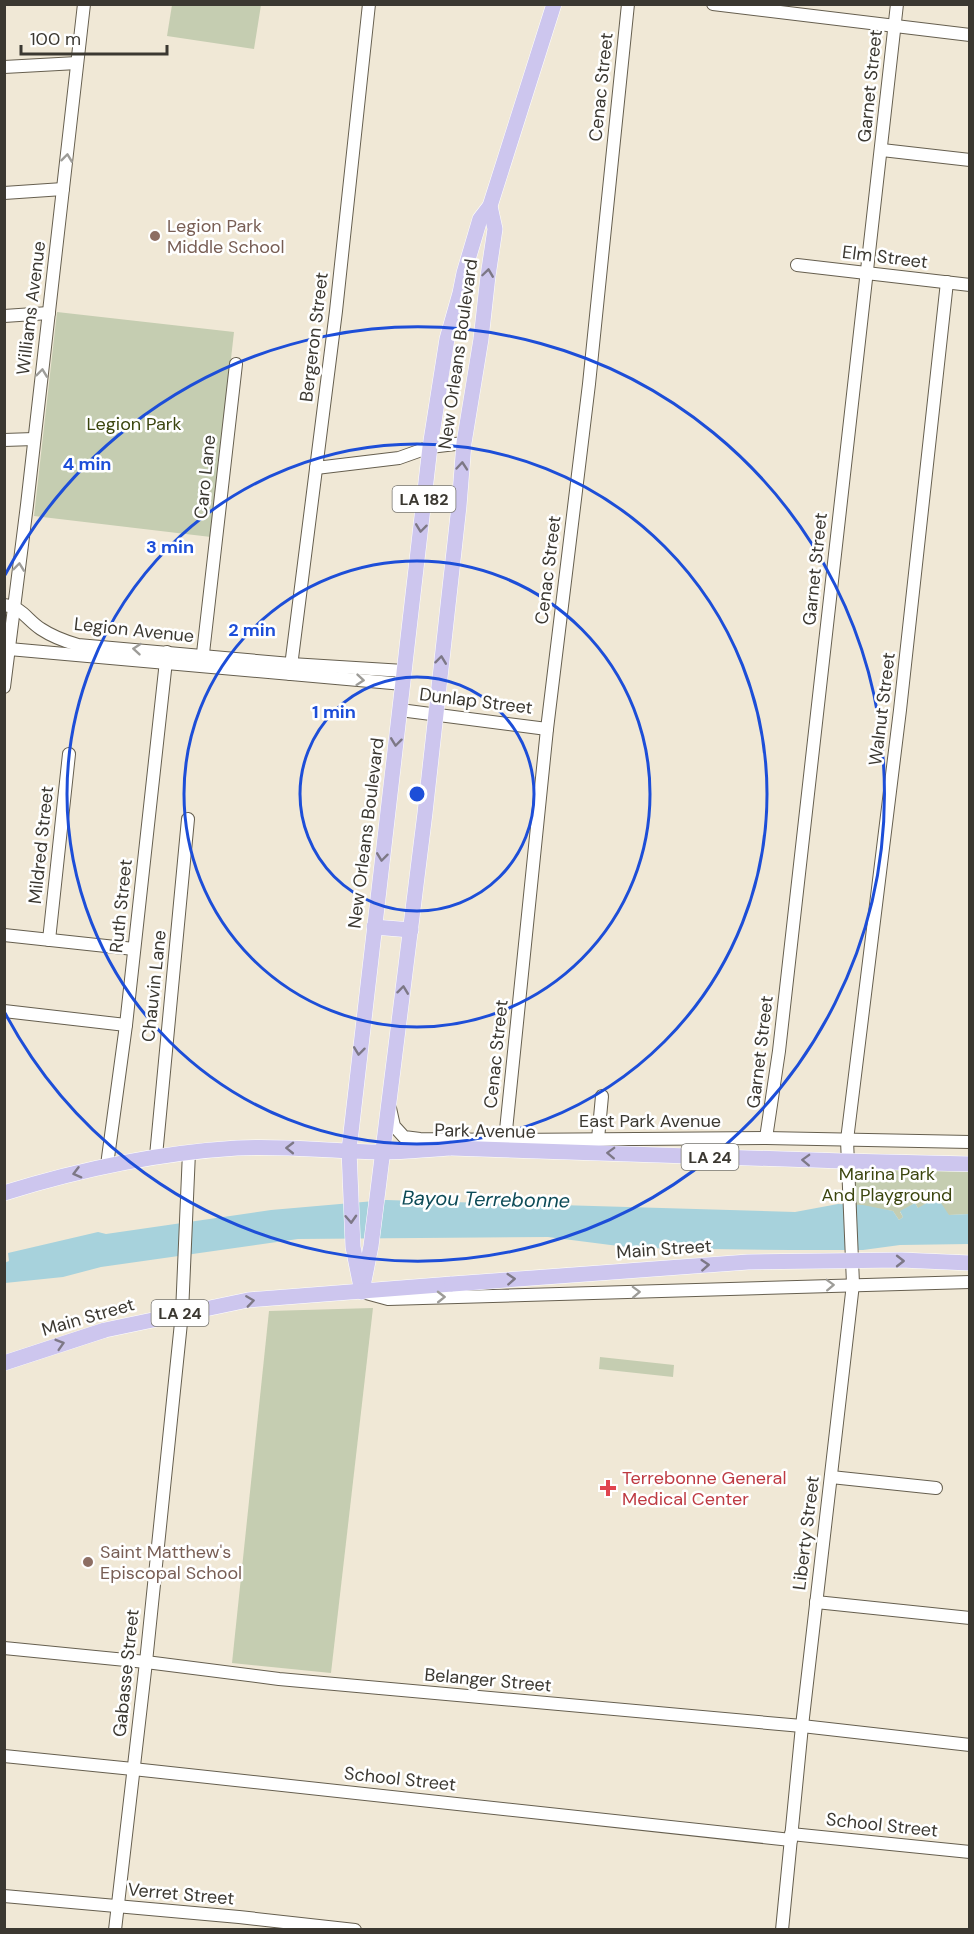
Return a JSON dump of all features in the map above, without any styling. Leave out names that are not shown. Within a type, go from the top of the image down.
[{"type":"main road","name":"New Orleans Boulevard","points":[[349,1150],[430,447],[447,339],[480,219],[490,206],[554,4]]},
{"type":"main road","name":"New Orleans Boulevard","points":[[382,1152],[411,930],[459,506],[464,443],[481,339],[495,230],[490,206]]},
{"type":"main road","points":[[374,927],[411,930]]},
{"type":"main road","name":"Park Avenue","points":[[4,1193],[107,1165],[156,1156],[239,1148],[382,1152],[451,1148],[969,1164]]},
{"type":"main road","name":"LA 182","points":[[349,1150],[353,1247],[362,1292]]},
{"type":"main road","name":"LA 182","points":[[362,1292],[371,1246],[382,1152]]},
{"type":"main road","name":"Main Street","points":[[4,1363],[105,1330],[248,1300],[748,1262],[901,1260],[969,1263]]},
{"type":"street","name":"Williams Avenue","points":[[4,687],[9,649],[9,606],[34,439],[84,4]]},
{"type":"street","name":"Bergeron Street","points":[[291,669],[336,311],[369,4]]},
{"type":"street","name":"Cenac Street","points":[[505,1140],[547,729],[589,384],[628,4]]},
{"type":"street","points":[[713,4],[969,35]]},
{"type":"street","name":"Garnet Street","points":[[766,1138],[779,1051],[897,4]]},
{"type":"street","points":[[4,67],[77,63]]},
{"type":"street","points":[[882,150],[969,160]]},
{"type":"street","points":[[4,193],[63,189]]},
{"type":"street","name":"Elm Street","points":[[797,265],[969,285]]},
{"type":"street","name":"Walnut Street","points":[[847,1140],[897,743],[947,282]]},
{"type":"street","points":[[4,316],[49,314]]},
{"type":"street","name":"Caro Lane","points":[[202,661],[236,364]]},
{"type":"street","points":[[4,440],[34,439]]},
{"type":"street","points":[[316,468],[399,458],[430,447],[464,443]]},
{"type":"street","name":"Legion Avenue","points":[[9,606],[54,637],[84,650]]},
{"type":"street","name":"Legion Avenue","points":[[9,649],[84,650],[404,678]]},
{"type":"street","name":"Ruth Street","points":[[107,1165],[126,1025],[167,657]]},
{"type":"street","name":"Dunlap Street","points":[[400,710],[547,729]]},
{"type":"street","name":"Mildred Street","points":[[49,940],[69,754]]},
{"type":"street","name":"Chauvin Lane","points":[[156,1156],[188,819]]},
{"type":"street","points":[[4,935],[134,950]]},
{"type":"street","points":[[4,1011],[126,1025]]},
{"type":"street","points":[[598,1139],[602,1096]]},
{"type":"street","name":"East Park Avenue","points":[[389,1104],[394,1126],[404,1137],[420,1139],[766,1138],[969,1142]]},
{"type":"street","name":"Liberty Street","points":[[782,1929],[802,1726],[853,1284],[847,1140]]},
{"type":"street","name":"Gabasse Street","points":[[115,1929],[146,1662],[182,1313],[189,1152]]},
{"type":"street","name":"Main Street","points":[[362,1292],[388,1299],[969,1282]]},
{"type":"street","points":[[831,1477],[936,1488]]},
{"type":"street","points":[[816,1602],[969,1618]]},
{"type":"street","name":"Belanger Street","points":[[4,1648],[146,1662],[279,1679],[802,1726],[969,1745]]},
{"type":"street","name":"School Street","points":[[4,1756],[791,1837],[969,1852]]},
{"type":"street","name":"Verret Street","points":[[4,1896],[355,1929]]},
{"type":"green space","points":[[172,5],[261,5],[254,49],[167,36]]},
{"type":"green space","name":"Legion Park","points":[[57,312],[234,332],[211,537],[34,516]]},
{"type":"green space","name":"Marina Park And Playground","points":[[848,1159],[969,1163],[969,1214],[949,1215],[918,1208],[915,1203],[900,1212],[903,1217],[899,1220],[893,1211],[851,1205]]},
{"type":"green space","points":[[373,1308],[331,1673],[232,1663],[269,1311]]},
{"type":"green space","points":[[600,1357],[674,1365],[673,1377],[599,1369]]},
{"type":"water","points":[[937,1197],[949,1215],[969,1214],[969,1244],[900,1245],[863,1250],[791,1250],[634,1248],[548,1237],[298,1239],[101,1267],[63,1277],[5,1283],[4,1263],[9,1261],[8,1253],[98,1232],[106,1234],[271,1210],[386,1200],[795,1212],[838,1204],[863,1205],[893,1211],[899,1220],[903,1217],[900,1211],[915,1203],[918,1208]]},
{"type":"place","name":"Legion Park Middle School","points":[[155,236]]},
{"type":"place","name":"Terrebonne General Medical Center","points":[[608,1488]]},
{"type":"place","name":"Saint Matthew's Episcopal School","points":[[88,1562]]},
{"type":"water label","name":"Bayou Terrebonne","points":[[486,1199]]}]
